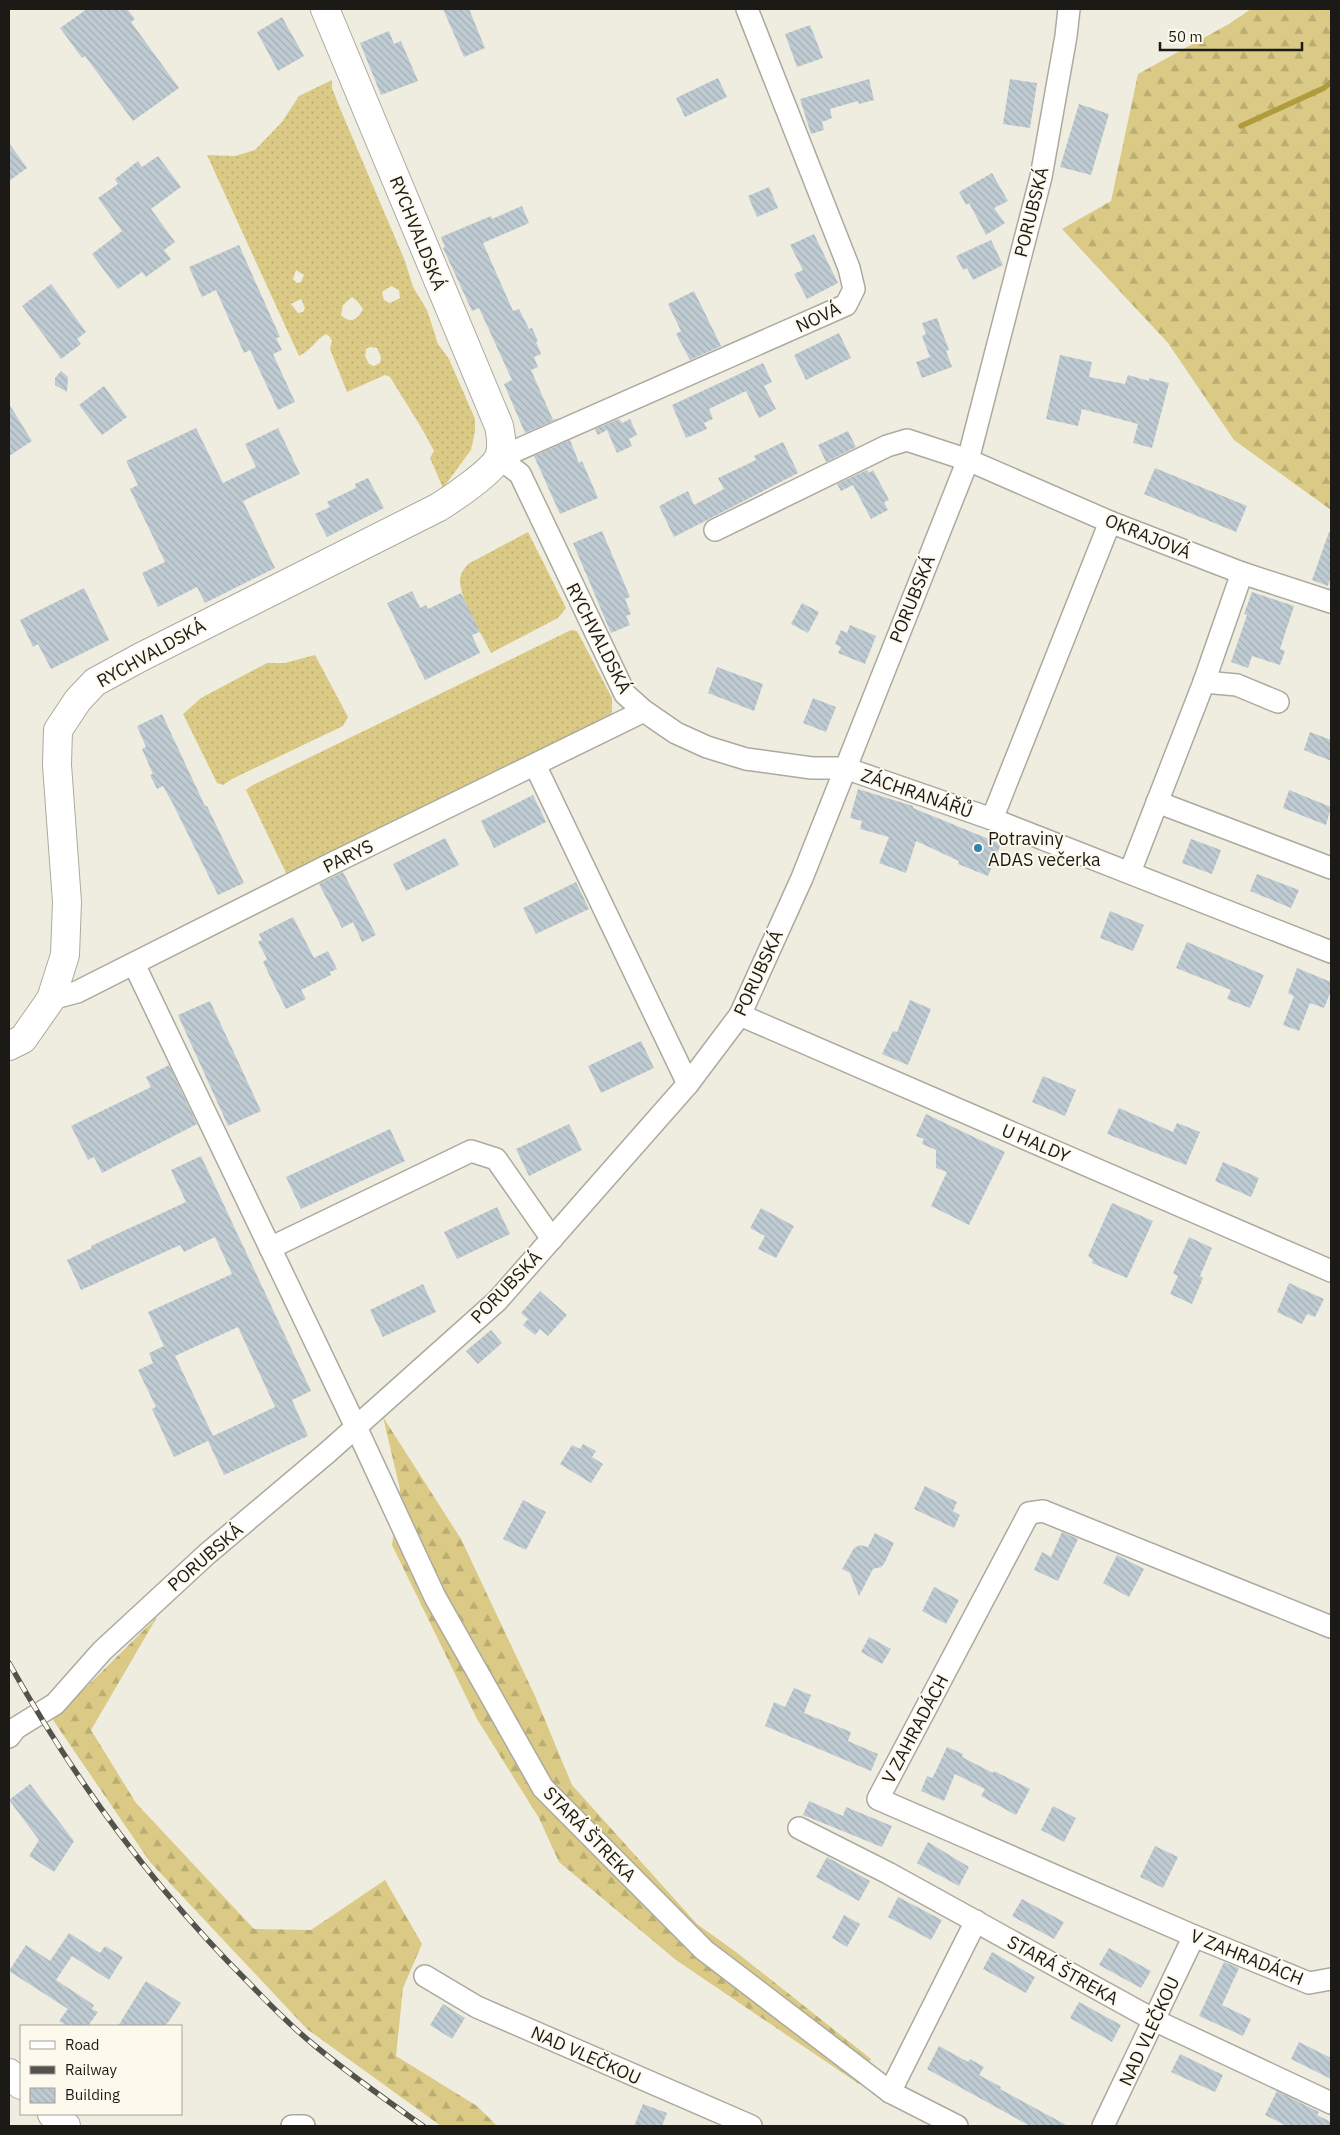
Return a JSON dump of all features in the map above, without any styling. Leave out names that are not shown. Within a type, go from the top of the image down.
[{"type":"street","name":"RYCHVALDSKÁ","points":[[9,1046],[23,1039],[51,999],[65,955],[67,902],[57,765],[58,730],[78,700],[95,682],[141,657],[440,507],[478,478],[499,458],[502,442],[499,426],[325,9]]},
{"type":"street","name":"NOVÁ","points":[[499,458],[846,306],[854,289],[849,268],[747,9]]},
{"type":"street","name":"PORUBSKÁ","points":[[9,1737],[16,1728],[55,1704],[102,1650],[200,1560],[356,1427],[497,1301],[688,1084],[740,1015],[802,878],[968,460],[1041,177],[1069,9]]},
{"type":"street","points":[[715,530],[887,446],[907,440],[968,460]]},
{"type":"street","name":"RYCHVALDSKÁ","points":[[499,458],[520,474],[625,694],[644,711],[676,733],[699,744],[746,759],[812,768],[845,768]]},
{"type":"street","name":"OKRAJOVÁ","points":[[968,460],[1110,522],[1242,573],[1331,602]]},
{"type":"street","points":[[992,819],[1110,522]]},
{"type":"street","points":[[1130,872],[1204,682],[1242,573]]},
{"type":"street","points":[[1204,682],[1237,685],[1278,702]]},
{"type":"street","name":"PARYS","points":[[51,999],[77,992],[333,863],[535,766],[644,711]]},
{"type":"street","points":[[535,766],[688,1084]]},
{"type":"street","name":"ZÁCHRANÁŘŮ","points":[[845,768],[992,819],[1331,952]]},
{"type":"street","points":[[1157,802],[1331,868]]},
{"type":"street","name":"STARÁ ŠTREKA","points":[[134,964],[436,1598],[543,1788],[704,1950],[890,2092],[957,2126]]},
{"type":"street","name":"U HALDY","points":[[740,1015],[1331,1271]]},
{"type":"street","points":[[270,1248],[471,1152],[496,1159],[552,1239]]},
{"type":"street","name":"V ZAHRADÁCH","points":[[1331,1627],[1043,1511],[1029,1514],[878,1799],[1194,1936],[1309,1983],[1331,1979]]},
{"type":"street","name":"STARÁ ŠTREKA","points":[[799,1828],[888,1873],[1154,2020],[1331,2103]]},
{"type":"street","points":[[890,2092],[976,1921]]},
{"type":"street","name":"NAD VLEČKOU","points":[[1103,2126],[1194,1936]]},
{"type":"street","name":"NAD VLEČKOU","points":[[426,1976],[477,2007],[751,2126]]},
{"type":"street","points":[[9,2073],[20,2084]]},
{"type":"street","points":[[53,2115],[66,2126]]},
{"type":"street","points":[[292,2126],[304,2126]]},
{"type":"green space","points":[[1251,9],[1331,9],[1331,510],[1234,440],[1168,343],[1062,229],[1111,201],[1138,74],[1229,24]]},
{"type":"green space","points":[[332,80],[332,88],[339,106],[405,261],[413,287],[427,310],[438,344],[449,359],[475,419],[475,431],[471,450],[443,488],[430,458],[434,451],[390,377],[385,375],[347,392],[330,349],[332,341],[326,334],[299,356],[207,155],[235,156],[255,150],[282,122],[299,96]],"holes":[[[296,270],[304,275],[301,282],[297,283],[293,279]],[[391,286],[399,290],[400,298],[390,303],[384,300],[382,292]],[[352,297],[363,309],[354,320],[344,318],[341,315],[343,305]],[[301,299],[305,308],[303,312],[298,313],[291,304]],[[370,347],[377,348],[381,357],[380,363],[374,366],[369,364],[365,356],[366,349]]]},
{"type":"green space","points":[[528,532],[566,608],[558,618],[491,653],[472,618],[464,598],[461,589],[461,576],[468,564]]},
{"type":"green space","points":[[571,630],[577,631],[612,698],[612,712],[606,721],[287,875],[246,790]]},
{"type":"green space","points":[[315,655],[348,717],[343,726],[223,785],[217,783],[183,714],[201,698],[267,663],[285,663]]},
{"type":"green space","points":[[383,1417],[461,1539],[535,1696],[572,1785],[697,1924],[736,1952],[871,2059],[859,2084],[676,1960],[559,1862],[539,1818],[477,1719],[392,1545],[400,1489]]},
{"type":"green space","points":[[157,1617],[91,1730],[136,1803],[254,1929],[311,1930],[385,1880],[422,1944],[403,1988],[396,2056],[477,2106],[497,2126],[441,2126],[307,2029],[150,1862],[53,1720]]},
{"type":"building","points":[[87,9],[127,9],[135,19],[131,22],[179,88],[133,121],[85,56],[82,58],[60,28]]},
{"type":"building","points":[[443,9],[469,9],[485,48],[464,57]]},
{"type":"building","points":[[282,17],[304,56],[278,71],[257,32]]},
{"type":"building","points":[[810,25],[823,58],[797,67],[785,34]]},
{"type":"building","points":[[389,31],[394,44],[401,41],[418,81],[381,95],[360,43]]},
{"type":"building","points":[[718,78],[727,97],[685,117],[676,98]]},
{"type":"building","points":[[869,79],[874,100],[859,104],[858,101],[830,109],[832,118],[822,122],[824,130],[811,134],[800,99]]},
{"type":"building","points":[[1010,79],[1037,83],[1030,128],[1003,124]]},
{"type":"building","points":[[1079,104],[1109,114],[1091,175],[1060,167]]},
{"type":"building","points":[[9,143],[27,168],[9,181]]},
{"type":"building","points":[[158,156],[181,187],[151,209],[175,242],[164,250],[171,259],[146,277],[142,272],[118,289],[92,254],[122,231],[98,198],[118,184],[115,179],[138,161],[142,167]]},
{"type":"building","points":[[992,173],[1008,201],[994,208],[1005,223],[986,235],[969,203],[966,205],[959,192]]},
{"type":"building","points":[[769,187],[778,208],[757,217],[748,196]]},
{"type":"building","points":[[522,206],[529,223],[483,243],[513,311],[519,309],[529,329],[532,328],[538,341],[536,342],[541,354],[534,357],[538,367],[531,370],[553,420],[560,418],[525,433],[504,384],[512,380],[479,308],[472,311],[443,248],[445,247],[441,237],[491,216],[492,219]]},
{"type":"building","points":[[814,234],[838,283],[807,299],[794,274],[803,270],[790,245]]},
{"type":"building","points":[[991,240],[1003,265],[973,280],[967,268],[963,270],[956,256]]},
{"type":"building","points":[[239,245],[280,337],[276,338],[282,350],[273,354],[295,402],[278,410],[250,350],[244,353],[216,290],[202,297],[189,267]]},
{"type":"building","points":[[51,284],[86,332],[77,339],[81,344],[61,359],[22,306]]},
{"type":"building","points":[[694,291],[721,346],[690,360],[676,334],[681,331],[668,304]]},
{"type":"building","points":[[937,318],[949,350],[946,351],[952,367],[922,378],[916,362],[930,357],[922,336],[926,334],[922,323]]},
{"type":"building","points":[[839,333],[851,358],[806,380],[794,355]]},
{"type":"building","points":[[1060,355],[1092,362],[1089,377],[1125,384],[1128,375],[1149,381],[1149,378],[1169,383],[1152,448],[1133,443],[1138,424],[1082,409],[1078,426],[1046,419]]},
{"type":"building","points":[[763,363],[772,382],[764,386],[776,409],[759,418],[746,391],[709,409],[713,419],[704,423],[707,429],[686,438],[672,405]]},
{"type":"building","points":[[61,371],[68,377],[67,392],[55,385],[55,378]]},
{"type":"building","points":[[104,386],[127,417],[102,435],[79,405]]},
{"type":"building","points":[[9,404],[32,441],[9,456]]},
{"type":"building","points":[[619,419],[622,423],[630,419],[637,435],[629,439],[632,446],[617,453],[607,430],[598,435],[595,429]]},
{"type":"building","points":[[196,428],[223,483],[256,467],[245,444],[278,428],[300,474],[243,501],[275,568],[205,603],[197,587],[158,607],[142,573],[165,562],[130,489],[138,485],[126,461]]},
{"type":"building","points":[[848,431],[856,447],[826,462],[818,445]]},
{"type":"building","points":[[570,440],[579,463],[582,461],[598,498],[560,514],[534,456]]},
{"type":"building","points":[[783,442],[798,473],[674,537],[659,506],[688,491],[694,505],[724,489],[718,478],[756,460],[754,456]]},
{"type":"building","points":[[1155,468],[1247,506],[1236,532],[1144,494]]},
{"type":"building","points":[[867,470],[869,473],[873,470],[889,500],[884,502],[888,510],[871,519],[853,485],[841,491],[837,484]]},
{"type":"building","points":[[368,478],[384,508],[327,537],[315,514],[330,507],[327,502],[356,488],[355,484]]},
{"type":"building","points":[[602,531],[630,597],[625,599],[631,614],[626,616],[630,625],[611,633],[573,543]]},
{"type":"building","points":[[1329,532],[1331,532],[1331,576],[1328,586],[1312,580]]},
{"type":"building","points":[[84,588],[109,640],[51,669],[38,644],[33,647],[20,620]]},
{"type":"building","points":[[412,591],[420,608],[426,605],[428,609],[461,593],[480,632],[472,635],[480,653],[425,680],[387,603]]},
{"type":"building","points":[[1252,592],[1294,606],[1280,649],[1285,651],[1280,665],[1252,656],[1248,668],[1231,662],[1247,615],[1244,614]]},
{"type":"building","points":[[802,603],[819,612],[808,633],[791,624]]},
{"type":"building","points":[[850,625],[876,636],[865,664],[838,653],[841,647],[835,644],[841,630],[847,633]]},
{"type":"building","points":[[717,667],[763,684],[754,711],[708,693]]},
{"type":"building","points":[[813,698],[836,707],[826,732],[803,723]]},
{"type":"building","points":[[162,714],[244,883],[218,895],[163,786],[157,789],[150,775],[153,774],[142,749],[146,747],[137,726]]},
{"type":"building","points":[[1310,732],[1331,740],[1331,761],[1304,750]]},
{"type":"building","points":[[858,789],[913,806],[913,808],[1001,844],[988,876],[958,864],[959,861],[916,841],[906,873],[879,863],[889,837],[860,829],[862,821],[850,818]]},
{"type":"building","points":[[1289,790],[1331,807],[1326,825],[1283,808]]},
{"type":"building","points":[[533,795],[546,822],[494,848],[481,821]]},
{"type":"building","points":[[445,838],[459,865],[406,891],[393,864]]},
{"type":"building","points":[[1191,839],[1221,850],[1212,874],[1182,863]]},
{"type":"building","points":[[343,872],[376,935],[362,942],[353,922],[342,928],[319,884]]},
{"type":"building","points":[[1257,874],[1299,890],[1291,908],[1250,891]]},
{"type":"building","points":[[576,882],[589,909],[536,934],[523,908]]},
{"type":"building","points":[[1110,911],[1144,925],[1133,951],[1100,938]]},
{"type":"building","points":[[293,917],[314,958],[328,951],[337,969],[330,972],[331,975],[301,990],[306,999],[286,1009],[263,962],[267,959],[258,942],[262,940],[259,934]]},
{"type":"building","points":[[1187,942],[1264,975],[1250,1008],[1227,999],[1231,990],[1176,968]]},
{"type":"building","points":[[1297,968],[1331,982],[1331,991],[1324,1008],[1310,1003],[1299,1031],[1283,1025],[1294,996],[1288,993]]},
{"type":"building","points":[[910,1000],[931,1009],[908,1065],[882,1054],[893,1031],[897,1032]]},
{"type":"building","points":[[210,1001],[261,1111],[228,1126],[178,1015]]},
{"type":"building","points":[[641,1041],[654,1068],[601,1093],[588,1066]]},
{"type":"building","points":[[169,1065],[197,1124],[102,1173],[94,1157],[88,1160],[71,1126],[151,1087],[146,1077]]},
{"type":"building","points":[[1043,1076],[1076,1090],[1065,1116],[1032,1102]]},
{"type":"building","points":[[1119,1108],[1173,1132],[1177,1123],[1200,1132],[1186,1165],[1107,1134]]},
{"type":"building","points":[[926,1114],[1005,1152],[969,1225],[931,1206],[947,1172],[936,1168],[936,1150],[922,1144],[924,1139],[916,1136]]},
{"type":"building","points":[[569,1124],[582,1150],[529,1176],[516,1149]]},
{"type":"building","points":[[390,1129],[405,1161],[301,1209],[286,1177]]},
{"type":"building","points":[[201,1156],[311,1391],[292,1400],[308,1436],[224,1475],[208,1441],[174,1457],[152,1409],[156,1407],[138,1370],[153,1363],[149,1353],[164,1346],[148,1312],[232,1274],[215,1237],[184,1252],[180,1245],[81,1290],[67,1260],[92,1248],[91,1246],[186,1202],[171,1170]],"holes":[[[238,1327],[275,1407],[213,1436],[175,1356]]]},
{"type":"building","points":[[1223,1162],[1259,1178],[1251,1197],[1215,1181]]},
{"type":"building","points":[[1112,1203],[1153,1221],[1127,1278],[1092,1263],[1093,1260],[1088,1256]]},
{"type":"building","points":[[497,1207],[510,1234],[457,1259],[444,1232]]},
{"type":"building","points":[[761,1208],[794,1226],[776,1258],[758,1249],[765,1236],[750,1228]]},
{"type":"building","points":[[1189,1237],[1212,1248],[1200,1276],[1203,1278],[1192,1304],[1170,1294],[1178,1276],[1173,1273]]},
{"type":"building","points":[[1289,1283],[1324,1299],[1315,1317],[1307,1314],[1302,1324],[1277,1312]]},
{"type":"building","points":[[423,1284],[436,1312],[383,1337],[370,1310]]},
{"type":"building","points":[[540,1291],[567,1315],[548,1336],[540,1329],[535,1335],[523,1325],[528,1319],[521,1313]]},
{"type":"building","points":[[491,1330],[502,1343],[478,1364],[466,1351]]},
{"type":"building","points":[[583,1444],[596,1451],[592,1457],[603,1464],[591,1483],[560,1464],[572,1445],[580,1449]]},
{"type":"building","points":[[925,1486],[957,1502],[953,1511],[960,1515],[954,1528],[914,1509]]},
{"type":"building","points":[[523,1500],[546,1512],[526,1550],[503,1539]]},
{"type":"building","points":[[1062,1532],[1078,1539],[1058,1581],[1034,1570],[1042,1552],[1051,1557]]},
{"type":"building","points":[[875,1533],[894,1543],[884,1564],[873,1569],[859,1596],[850,1573],[842,1569],[854,1548],[860,1545],[868,1547]]},
{"type":"building","points":[[1117,1555],[1144,1569],[1129,1597],[1103,1583]]},
{"type":"building","points":[[934,1587],[959,1600],[946,1624],[922,1611]]},
{"type":"building","points":[[869,1637],[891,1649],[882,1664],[861,1652]]},
{"type":"building","points":[[794,1688],[811,1695],[804,1713],[851,1732],[848,1741],[878,1754],[871,1771],[765,1726],[774,1702],[785,1707]]},
{"type":"building","points":[[947,1747],[963,1754],[962,1757],[993,1773],[994,1771],[1030,1789],[1016,1815],[981,1796],[985,1789],[955,1774],[944,1801],[921,1791],[927,1776],[932,1778],[935,1773]]},
{"type":"building","points":[[30,1784],[74,1841],[54,1872],[29,1856],[39,1840],[9,1800]]},
{"type":"building","points":[[809,1801],[843,1816],[846,1807],[892,1826],[882,1847],[803,1815]]},
{"type":"building","points":[[1053,1806],[1076,1818],[1064,1842],[1041,1830]]},
{"type":"building","points":[[928,1842],[969,1867],[959,1886],[917,1863]]},
{"type":"building","points":[[1155,1846],[1178,1857],[1163,1888],[1140,1877]]},
{"type":"building","points":[[827,1857],[870,1881],[859,1901],[816,1877]]},
{"type":"building","points":[[898,1897],[942,1920],[931,1940],[888,1917]]},
{"type":"building","points":[[1022,1899],[1064,1922],[1054,1939],[1012,1916]]},
{"type":"building","points":[[844,1915],[860,1924],[847,1947],[832,1938]]},
{"type":"building","points":[[69,1933],[100,1953],[105,1946],[123,1957],[109,1980],[72,1956],[56,1980],[94,2005],[92,2009],[98,2012],[89,2025],[66,2025],[59,2021],[68,2009],[9,1971],[26,1945],[50,1961]]},
{"type":"building","points":[[1109,1948],[1151,1971],[1141,1988],[1099,1965]]},
{"type":"building","points":[[992,1952],[1035,1977],[1026,1993],[983,1969]]},
{"type":"building","points":[[1224,1962],[1239,1968],[1222,2005],[1251,2019],[1243,2036],[1199,2016]]},
{"type":"building","points":[[146,1981],[181,2003],[166,2025],[119,2025]]},
{"type":"building","points":[[1079,2002],[1121,2025],[1112,2042],[1070,2018]]},
{"type":"building","points":[[443,2004],[465,2018],[452,2039],[430,2025]]},
{"type":"building","points":[[1299,2042],[1331,2058],[1331,2079],[1291,2059]]},
{"type":"building","points":[[939,2046],[968,2062],[970,2059],[984,2067],[979,2075],[1001,2087],[1000,2089],[1068,2126],[1030,2126],[927,2069]]},
{"type":"building","points":[[1180,2054],[1223,2075],[1215,2092],[1171,2072]]},
{"type":"building","points":[[1277,2091],[1319,2112],[1317,2115],[1331,2122],[1331,2126],[1287,2126],[1265,2115]]},
{"type":"building","points":[[643,2104],[667,2113],[662,2126],[634,2126]]},
{"type":"waterway","points":[[1241,126],[1324,88],[1331,82]]},
{"type":"railway","points":[[9,1663],[34,1707],[89,1792],[119,1833],[182,1911],[266,2001],[298,2031],[354,2077],[423,2126]]},
{"type":"place","name":"Potraviny ADAS večerka","points":[[978,848]]}]
